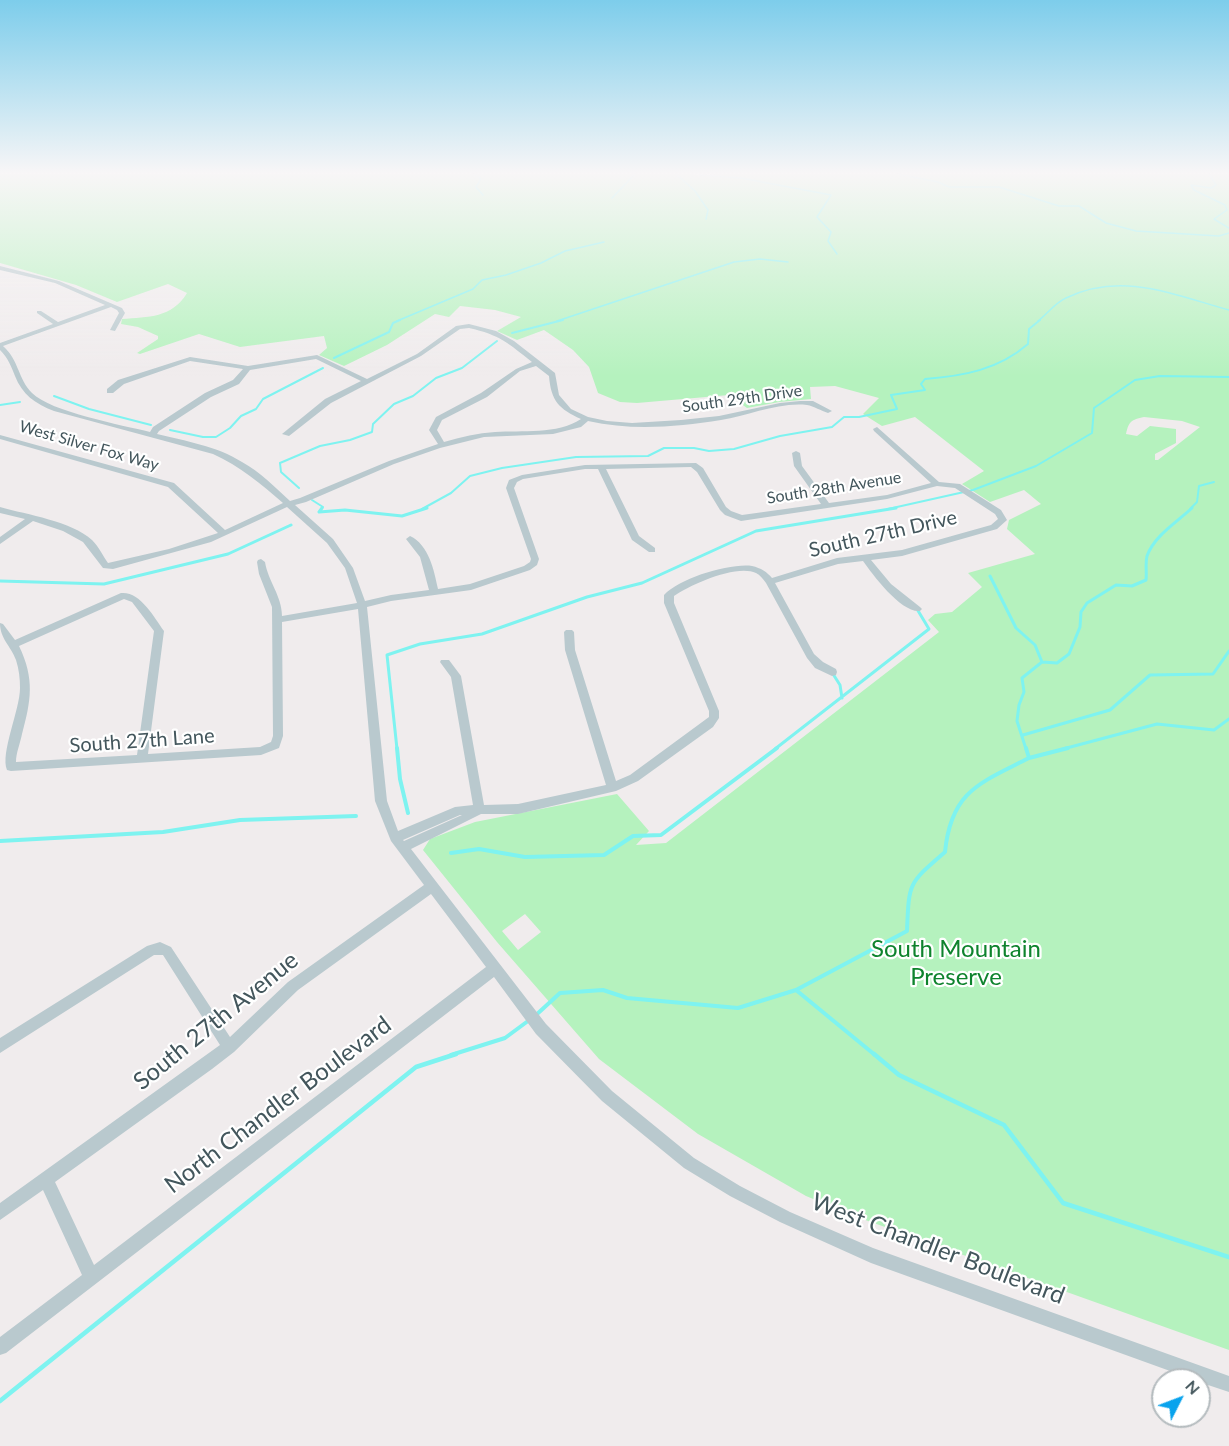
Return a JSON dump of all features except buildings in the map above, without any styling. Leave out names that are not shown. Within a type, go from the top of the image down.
[{"type":"street","points":[[0,268],[57,282],[122,310],[113,330]]},
{"type":"street","points":[[1,347],[111,305]]},
{"type":"street","points":[[39,312],[59,325]]},
{"type":"street","points":[[0,510],[67,531],[87,540],[106,566],[179,550],[321,489],[415,454],[483,435],[560,430],[579,426],[587,419],[562,406],[554,391],[552,375],[507,339],[488,330],[470,326],[458,327],[419,355],[328,401],[286,434]]},
{"type":"street","name":"West Chandler Boulevard","points":[[1,347],[14,360],[23,386],[42,404],[230,457],[248,468],[336,547],[349,568],[362,605],[381,801],[398,843],[511,993],[564,1055],[643,1128],[689,1163],[735,1191],[786,1217],[871,1255],[1229,1384]]},
{"type":"street","points":[[110,391],[121,382],[190,359],[248,368],[317,357],[366,381]]},
{"type":"street","points":[[443,446],[433,430],[439,419],[484,395],[518,370],[537,363]]},
{"type":"street","points":[[152,435],[175,422],[185,411],[208,395],[236,382],[248,368]]},
{"type":"street","name":"South 29th Drive","points":[[587,419],[634,425],[719,418],[800,403],[810,403],[828,411]]},
{"type":"street","points":[[877,429],[937,484]]},
{"type":"street","name":"West Silver Fox Way","points":[[0,437],[171,485],[223,533]]},
{"type":"street","points":[[796,453],[798,466],[827,506]]},
{"type":"street","name":"South 28th Avenue","points":[[601,466],[693,465],[700,470],[723,508],[741,518],[887,497],[937,484]]},
{"type":"street","points":[[261,562],[262,573],[274,597],[277,620],[480,585],[534,563],[535,559],[510,488],[513,480],[601,466],[634,538],[652,550]]},
{"type":"street","name":"South 27th Drive","points":[[770,582],[837,561],[902,553],[994,527],[1003,520],[998,512],[963,490],[951,484],[937,484]]},
{"type":"street","points":[[0,541],[31,519]]},
{"type":"street","points":[[410,539],[424,555],[434,593]]},
{"type":"street","points":[[865,557],[886,586],[917,609]]},
{"type":"street","points":[[398,843],[448,820],[459,810],[518,808],[599,793],[612,788],[634,778],[714,718],[714,711],[669,603],[669,595],[694,582],[750,568],[762,572],[770,582],[810,656],[819,665],[832,672]]},
{"type":"street","points":[[0,626],[15,644],[124,595],[135,600],[159,630],[142,758]]},
{"type":"street","name":"South 27th Lane","points":[[15,644],[24,666],[26,691],[10,759],[11,767],[261,751],[275,745],[279,736],[277,620]]},
{"type":"street","points":[[569,632],[570,650],[612,788]]},
{"type":"street","points":[[445,662],[456,676],[478,810]]},
{"type":"street","points":[[448,820],[464,819],[478,810]]},
{"type":"street","name":"South 27th Avenue","points":[[0,1212],[229,1047],[293,986],[431,887]]},
{"type":"street","points":[[0,1046],[151,950],[160,948],[167,951],[229,1047]]},
{"type":"street","name":"North Chandler Boulevard","points":[[0,1347],[494,969]]},
{"type":"street","points":[[46,1179],[91,1277]]},
{"type":"green space","name":"South Mountain Preserve","points":[[0,241],[1229,241],[1229,1350],[857,1217],[806,1196],[698,1134],[599,1059],[497,942],[423,850],[430,839],[475,822],[617,794],[649,831],[636,845],[666,843],[939,632],[928,620],[935,614],[952,612],[982,587],[968,573],[1035,554],[1007,529],[1009,520],[1041,504],[1024,490],[990,502],[962,484],[984,471],[915,417],[882,426],[863,414],[879,398],[835,386],[810,387],[811,399],[747,408],[729,395],[637,403],[620,402],[598,393],[589,367],[573,350],[544,330],[517,340],[497,331],[521,317],[495,310],[460,306],[449,317],[435,314],[387,345],[344,366],[319,355],[327,348],[324,336],[240,347],[199,334],[140,354],[137,353],[158,339],[158,336],[138,327],[121,324],[122,319],[167,312],[187,293],[168,284],[117,302],[76,285],[0,263]],"holes":[[[1144,417],[1182,421],[1200,427],[1158,460],[1155,460],[1155,454],[1176,443],[1176,429],[1150,426],[1137,436],[1126,434],[1131,422]],[[525,914],[541,932],[518,950],[502,931]]]},
{"type":"waterway","points":[[828,241],[837,254]]},
{"type":"waterway","points":[[397,321],[473,289],[482,280],[506,275],[541,263],[565,251],[604,242]]},
{"type":"waterway","points":[[557,321],[734,262],[760,259],[788,262]]},
{"type":"waterway","points":[[1038,321],[1062,300],[1087,290],[1107,286],[1148,288],[1229,310]]},
{"type":"waterway","points":[[334,358],[389,332],[393,323],[400,320]]},
{"type":"waterway","points":[[512,333],[563,320]]},
{"type":"waterway","points":[[422,509],[451,493],[470,476],[502,468],[576,457],[648,456],[664,448],[694,448],[709,451],[734,449],[780,436],[832,427],[844,417],[859,417],[897,409],[891,395],[925,390],[921,384],[925,379],[979,370],[1017,353],[1028,344],[1029,329],[1040,320]]},
{"type":"waterway","points":[[299,488],[281,472],[280,463],[320,446],[350,440],[372,432],[373,424],[394,404],[413,396],[436,378],[462,368],[497,341]]},
{"type":"waterway","points":[[170,430],[203,437],[216,437],[230,428],[241,416],[256,409],[263,399],[323,368]]},
{"type":"waterway","points":[[888,509],[973,490],[1036,466],[1092,433],[1094,408],[1135,380],[1160,376],[1229,377]]},
{"type":"waterway","points":[[54,396],[89,409],[151,425]]},
{"type":"waterway","points":[[0,405],[20,402]]},
{"type":"waterway","points":[[1190,509],[1197,502],[1199,486],[1214,482]]},
{"type":"waterway","points":[[312,500],[322,508]]},
{"type":"waterway","points":[[322,508],[319,512],[345,510],[402,516],[427,508]]},
{"type":"waterway","points":[[397,749],[387,655],[420,644],[482,634],[587,597],[642,583],[756,531],[896,508]]},
{"type":"waterway","points":[[1042,662],[1057,663],[1069,654],[1080,627],[1081,612],[1087,603],[1116,585],[1132,586],[1146,580],[1146,559],[1150,549],[1160,536],[1192,508]]},
{"type":"waterway","points":[[0,581],[104,584],[228,554],[291,525]]},
{"type":"waterway","points":[[990,576],[1016,628],[1035,645],[1042,662]]},
{"type":"waterway","points":[[842,697],[929,629],[917,609]]},
{"type":"waterway","points":[[1023,735],[1110,710],[1150,675],[1213,674],[1229,651]]},
{"type":"waterway","points":[[1026,749],[1017,721],[1019,705],[1024,692],[1022,678],[1042,662]]},
{"type":"waterway","points":[[833,674],[840,685],[842,697]]},
{"type":"waterway","points":[[775,749],[842,697]]},
{"type":"waterway","points":[[1063,749],[1157,724],[1214,730],[1229,719]]},
{"type":"waterway","points":[[397,748],[400,779],[408,813]]},
{"type":"waterway","points":[[451,853],[479,849],[525,857],[604,855],[633,836],[661,835],[777,748]]},
{"type":"waterway","points":[[1026,748],[1029,758]]},
{"type":"waterway","points":[[1029,758],[1068,748]]},
{"type":"waterway","points":[[796,990],[907,931],[910,893],[913,885],[917,878],[945,852],[948,831],[961,802],[982,783],[1029,758]]},
{"type":"waterway","points":[[0,841],[163,832],[240,820],[356,816]]},
{"type":"waterway","points":[[536,1015],[560,993],[603,990],[627,998],[738,1008],[796,990]]},
{"type":"waterway","points":[[796,990],[875,1055]]},
{"type":"waterway","points":[[451,1055],[505,1038],[528,1021]]},
{"type":"waterway","points":[[0,1401],[416,1067],[456,1054]]},
{"type":"waterway","points":[[874,1054],[899,1075],[1004,1125],[1063,1203],[1229,1257]]}]
